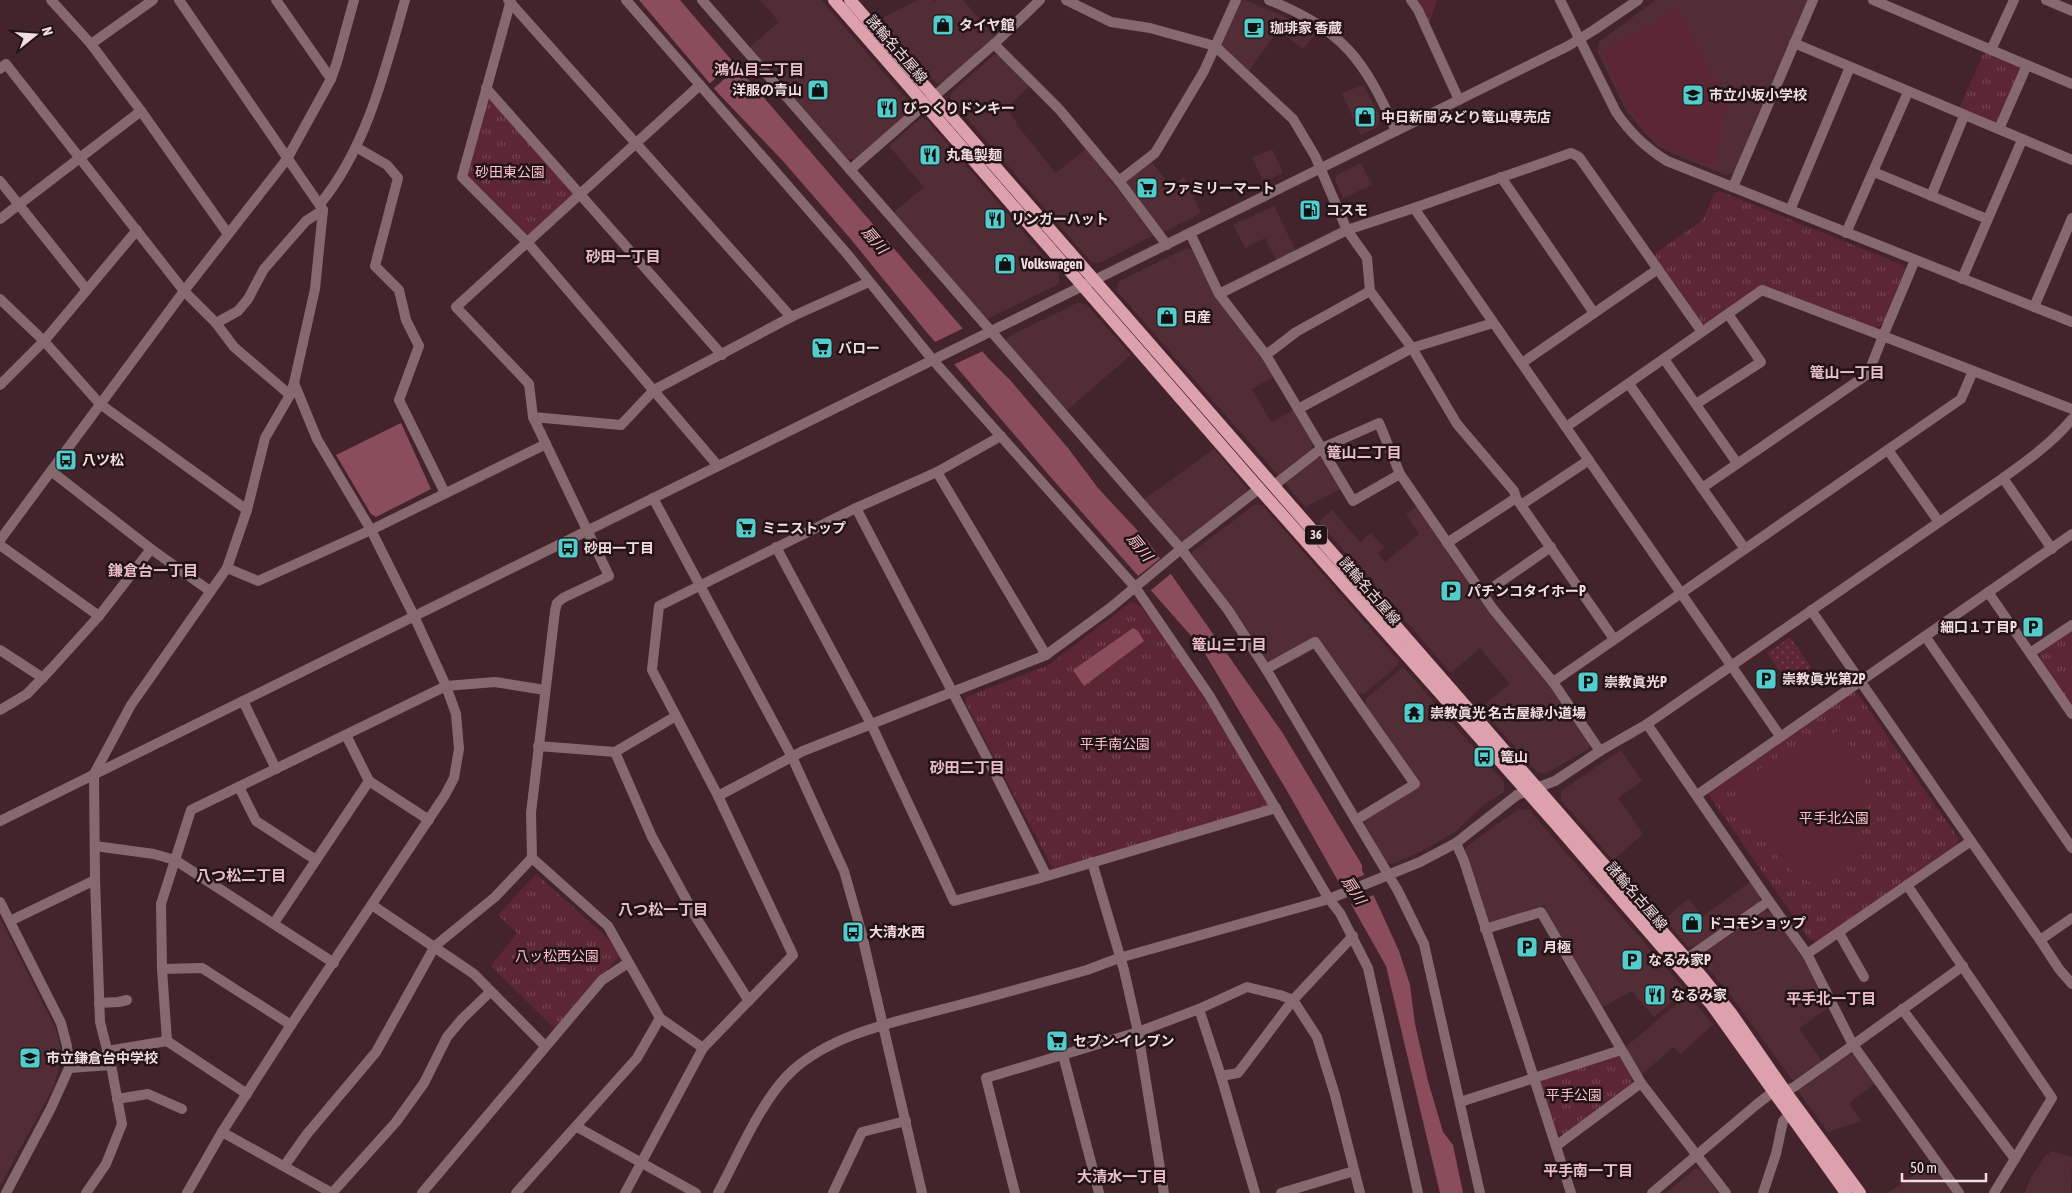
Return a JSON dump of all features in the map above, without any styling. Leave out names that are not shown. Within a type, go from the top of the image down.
[{"type":"main road","name":"諸輪名古屋線","points":[[834,0],[929,101]]},
{"type":"main road","name":"諸輪名古屋線","points":[[850,0],[1030,225],[1089,283],[1531,790],[1711,1004],[1860,1193]]},
{"type":"main road","name":"諸輪名古屋線","points":[[1531,790],[1686,959],[1731,1013],[1780,1092],[1790,1115],[1846,1193]]},
{"type":"street","points":[[51,0],[91,44],[142,111],[228,234]]},
{"type":"street","points":[[91,44],[153,0]]},
{"type":"street","points":[[86,1193],[106,1164],[122,1124],[111,1065],[100,1022],[95,880],[94,774],[131,705],[227,568],[247,510],[265,438],[294,384],[315,288],[322,207],[287,159],[179,0]]},
{"type":"street","points":[[276,0],[331,79]]},
{"type":"street","points":[[0,540],[184,291],[287,159],[331,79],[338,62],[354,0]]},
{"type":"street","points":[[216,322],[238,311],[248,299],[264,269],[306,221],[322,207],[356,147],[381,83],[405,0]]},
{"type":"street","points":[[626,0],[842,248],[932,359],[1139,584],[1340,913],[1368,968],[1418,1193]]},
{"type":"street","points":[[702,0],[1181,549],[1228,610],[1266,669],[1356,820],[1424,944],[1480,1193]]},
{"type":"street","points":[[850,170],[994,44],[1040,0]]},
{"type":"street","points":[[1066,0],[1111,22],[1150,28],[1216,46],[1293,119],[1315,156],[1348,230],[1367,258],[1370,291],[1412,348],[1457,424],[1514,490],[1519,501],[1614,640]]},
{"type":"street","points":[[1118,181],[1155,152],[1204,71],[1236,0]]},
{"type":"street","points":[[1269,0],[1312,19],[1341,41],[1368,75],[1396,131]]},
{"type":"street","points":[[1411,0],[1418,10],[1459,100]]},
{"type":"street","points":[[1560,0],[1616,112],[1637,139],[1667,161],[2072,322]]},
{"type":"street","points":[[0,821],[990,330],[1459,100],[1580,39],[1638,0]]},
{"type":"street","points":[[1733,187],[1813,0]]},
{"type":"street","points":[[1873,0],[2072,84]]},
{"type":"street","points":[[1991,50],[2014,0]]},
{"type":"street","points":[[2046,0],[2072,11]]},
{"type":"street","points":[[510,1],[462,177],[526,242],[718,466]]},
{"type":"street","points":[[510,1],[791,317]]},
{"type":"street","points":[[1794,43],[2072,160]]},
{"type":"street","points":[[994,44],[1059,109],[1118,181],[1166,245]]},
{"type":"street","points":[[0,69],[6,64],[184,291],[216,322],[234,347],[290,394]]},
{"type":"street","points":[[1999,130],[2027,65]]},
{"type":"street","points":[[1790,210],[1850,67]]},
{"type":"street","points":[[285,1165],[307,1134],[376,1052],[435,946],[495,897],[532,858],[531,813],[557,603],[563,598],[609,576],[533,417],[529,384],[456,307],[700,85]]},
{"type":"street","points":[[486,88],[722,355]]},
{"type":"street","points":[[1846,233],[1908,92]]},
{"type":"street","points":[[0,219],[142,111]]},
{"type":"street","points":[[1931,196],[1964,116]]},
{"type":"street","points":[[1962,279],[2022,140]]},
{"type":"street","points":[[356,147],[387,165],[398,178],[375,266],[399,290],[406,320],[419,346],[399,400],[445,493]]},
{"type":"street","points":[[1219,294],[1348,230],[1571,153],[1579,157],[1702,332]]},
{"type":"street","points":[[1874,172],[1987,219]]},
{"type":"street","points":[[1501,177],[1594,313]]},
{"type":"street","points":[[0,180],[86,290]]},
{"type":"street","points":[[1414,208],[1780,736]]},
{"type":"street","points":[[2034,307],[2072,218]]},
{"type":"street","points":[[0,385],[44,341],[137,230]]},
{"type":"street","points":[[1190,233],[1219,294],[1266,355],[1353,501],[1400,474]]},
{"type":"street","points":[[1702,488],[1868,374],[1915,260]]},
{"type":"street","points":[[1522,363],[1658,269]]},
{"type":"street","points":[[533,417],[622,426],[654,390],[791,317],[869,282]]},
{"type":"street","points":[[1566,427],[1762,290],[2072,409]]},
{"type":"street","points":[[1266,355],[1296,332],[1370,291]]},
{"type":"street","points":[[0,298],[44,341],[100,404],[247,510]]},
{"type":"street","points":[[1696,404],[1761,362],[1728,314]]},
{"type":"street","points":[[1298,409],[1412,348],[1493,323]]},
{"type":"street","points":[[1664,359],[1737,463]]},
{"type":"street","points":[[1553,682],[1961,399],[1973,371]]},
{"type":"street","points":[[187,1193],[222,1132],[291,1025],[445,795],[454,778],[460,749],[456,714],[446,686],[371,530],[317,439],[294,384]]},
{"type":"street","points":[[1629,384],[1745,549]]},
{"type":"street","points":[[718,1193],[759,1117],[775,1092],[792,1071],[813,1056],[836,1043],[883,1025],[1087,970],[1119,958],[1330,899],[1420,862],[1456,843],[1517,796],[1555,781],[1600,750],[1648,724],[2003,478],[2042,449],[2072,419]]},
{"type":"street","points":[[718,796],[803,751],[1046,655],[1139,584],[1181,549],[1322,448],[1379,423],[1400,474],[1502,621],[1553,682],[1600,750]]},
{"type":"street","points":[[625,1193],[703,1048],[793,955],[718,796],[652,670],[659,606],[856,508],[937,472],[1002,436]]},
{"type":"street","points":[[227,568],[258,581],[371,530],[546,444]]},
{"type":"street","points":[[1888,450],[1938,522]]},
{"type":"street","points":[[1447,542],[1589,460]]},
{"type":"street","points":[[51,471],[151,549],[210,591]]},
{"type":"street","points":[[937,472],[1046,655]]},
{"type":"street","points":[[2003,478],[2052,549]]},
{"type":"street","points":[[653,498],[792,758],[844,871],[862,931],[922,1193]]},
{"type":"street","points":[[856,508],[996,774],[1046,875]]},
{"type":"street","points":[[1697,795],[2072,534]]},
{"type":"street","points":[[0,545],[99,616]]},
{"type":"street","points":[[776,547],[871,724],[954,901],[1276,808]]},
{"type":"street","points":[[1483,594],[1551,547]]},
{"type":"street","points":[[0,710],[27,694],[43,678],[99,616],[151,549]]},
{"type":"street","points":[[1988,592],[2072,714]]},
{"type":"street","points":[[1811,610],[2059,969],[2072,984]]},
{"type":"street","points":[[2030,653],[2072,625]]},
{"type":"street","points":[[1925,636],[2072,848]]},
{"type":"street","points":[[1266,669],[1315,642],[1415,784],[1356,820]]},
{"type":"street","points":[[0,650],[43,678]]},
{"type":"street","points":[[167,1041],[162,969],[162,904],[191,810],[446,686],[495,682],[545,690]]},
{"type":"street","points":[[243,701],[276,769]]},
{"type":"street","points":[[538,746],[615,752],[676,716]]},
{"type":"street","points":[[1648,724],[1807,954],[1853,1045],[1959,1193]]},
{"type":"street","points":[[346,735],[369,781],[429,820]]},
{"type":"street","points":[[615,752],[652,837],[698,919],[749,1001]]},
{"type":"street","points":[[274,923],[369,781]]},
{"type":"street","points":[[239,787],[256,821],[316,860]]},
{"type":"street","points":[[1807,954],[1971,841]]},
{"type":"street","points":[[1456,843],[1464,860],[1571,1193]]},
{"type":"street","points":[[95,846],[154,854],[175,860],[334,963]]},
{"type":"street","points":[[532,858],[608,926],[660,1018],[703,1048]]},
{"type":"street","points":[[1092,862],[1124,970],[1138,1032],[1164,1193]]},
{"type":"street","points":[[10,921],[95,880]]},
{"type":"street","points":[[1907,885],[2052,1098],[1994,1193]]},
{"type":"street","points":[[1686,959],[1769,901]]},
{"type":"street","points":[[0,902],[61,1023],[68,1046],[68,1068],[51,1108],[6,1193]]},
{"type":"street","points":[[372,905],[474,974],[545,1046]]},
{"type":"street","points":[[1486,929],[1541,912],[1640,1083],[1726,1193]]},
{"type":"street","points":[[2040,940],[2072,918]]},
{"type":"street","points":[[1839,933],[1864,977]]},
{"type":"street","points":[[1222,1076],[1238,1073],[1293,1000],[1352,936]]},
{"type":"street","points":[[422,1193],[602,980],[628,962]]},
{"type":"street","points":[[1652,1193],[1780,1092],[1853,1045],[1963,966]]},
{"type":"street","points":[[162,969],[202,968],[291,1025]]},
{"type":"street","points":[[1015,1193],[986,1078],[1138,1032],[1199,1009],[1247,987],[1293,1000],[1317,1037],[1335,1095],[1360,1193]]},
{"type":"street","points":[[222,1132],[285,1165],[332,1193],[396,1122],[424,1083],[447,1037],[462,1019],[490,992]]},
{"type":"street","points":[[99,1003],[127,1000]]},
{"type":"street","points":[[1199,1009],[1222,1076],[1255,1193]]},
{"type":"street","points":[[1902,1009],[2014,1159]]},
{"type":"street","points":[[516,1193],[637,1058],[660,1018]]},
{"type":"street","points":[[107,1051],[167,1041],[247,1094]]},
{"type":"street","points":[[1460,1102],[1621,1050]]},
{"type":"street","points":[[1062,1055],[1099,1193]]},
{"type":"street","points":[[68,1068],[111,1065]]},
{"type":"street","points":[[1556,1146],[1640,1083]]},
{"type":"street","points":[[117,1099],[148,1094],[182,1108]]},
{"type":"street","points":[[1763,1193],[1776,1154],[1783,1121],[1790,1115]]},
{"type":"street","points":[[833,1193],[862,1132],[906,1121]]},
{"type":"street","points":[[577,1127],[642,1161],[696,1193]]},
{"type":"street","points":[[1281,1193],[1294,1191],[1354,1171]]},
{"type":"street","points":[[841,1178],[845,1193]]},
{"type":"shaded area","points":[[760,0],[821,0],[911,104],[912,109],[856,159],[848,159],[749,48],[779,22]]},
{"type":"shaded area","points":[[918,0],[933,0],[935,2],[937,0],[963,0],[995,37],[944,83],[937,84],[880,19]]},
{"type":"shaded area","points":[[1245,0],[1293,20],[1316,34],[1303,49],[1278,30],[1249,71],[1222,46],[1221,42],[1238,2]]},
{"type":"shaded area","name":"市立小坂小学校","points":[[1656,0],[1808,0],[1735,172],[1726,175],[1658,146],[1626,110],[1598,53],[1599,42]]},
{"type":"shaded area","points":[[994,55],[1000,55],[1030,86],[1006,108],[1017,122],[1016,124],[1056,173],[1086,149],[1154,235],[1100,263],[1091,262],[950,99],[951,93]]},
{"type":"shaded area","points":[[1363,85],[1381,118],[1376,128],[1361,135],[1342,93]]},
{"type":"shaded area","points":[[920,119],[927,120],[1059,274],[1059,284],[987,319],[893,213],[924,187],[889,146]]},
{"type":"shaded area","points":[[1272,149],[1283,173],[1264,182],[1252,158]]},
{"type":"shaded area","points":[[1151,161],[1171,187],[1184,177],[1201,213],[1163,232],[1126,186],[1127,179]]},
{"type":"shaded area","points":[[1361,163],[1372,185],[1343,198],[1335,180],[1337,175]]},
{"type":"shaded area","points":[[1274,206],[1296,251],[1277,261],[1265,238],[1245,248],[1233,225]]},
{"type":"shaded area","points":[[1187,248],[1193,250],[1215,295],[1262,356],[1274,376],[1252,389],[1267,415],[1272,422],[1293,410],[1313,442],[1312,451],[1280,475],[1116,290],[1118,282]]},
{"type":"shaded area","points":[[1077,303],[1086,304],[1131,355],[1066,411],[1005,342],[1008,337]]},
{"type":"shaded area","points":[[1214,449],[1247,488],[1247,493],[1183,541],[1179,541],[1143,500]]},
{"type":"shaded area","points":[[1317,458],[1322,458],[1341,489],[1305,507],[1285,483]]},
{"type":"shaded area","points":[[1254,505],[1262,505],[1398,660],[1398,665],[1364,694],[1354,692],[1316,638],[1275,661],[1268,662],[1232,608],[1192,555],[1192,552]]},
{"type":"shaded area","points":[[1417,507],[1551,687],[1590,743],[1589,749],[1545,774],[1537,772],[1481,708],[1510,684],[1480,648],[1451,673],[1319,522],[1332,510],[1360,542],[1371,533],[1384,547],[1378,553],[1385,562],[1419,534],[1406,514]]},
{"type":"shaded area","points":[[1403,667],[1504,782],[1504,792],[1483,805],[1455,832],[1422,851],[1393,864],[1386,862],[1365,824],[1366,817],[1420,785],[1366,708],[1366,699]]},
{"type":"shaded area","points":[[1621,750],[1642,781],[1618,798],[1643,834],[1613,860],[1561,800],[1561,791]]},
{"type":"shaded area","points":[[1519,809],[1529,810],[1682,986],[1682,993],[1654,1017],[1632,991],[1601,1008],[1544,905],[1493,923],[1487,919],[1465,850],[1467,846]]},
{"type":"shaded area","points":[[1750,882],[1760,897],[1759,904],[1694,947],[1689,948],[1665,919],[1688,899],[1703,916]]},
{"type":"shaded area","points":[[1765,910],[1770,912],[1804,956],[1829,1007],[1799,1029],[1822,1061],[1793,1081],[1727,990],[1700,960],[1701,955]]},
{"type":"shaded area","name":"市立鎌倉台中学校","points":[[0,918],[57,1032],[60,1047],[59,1068],[53,1088],[0,1186]]},
{"type":"shaded area","points":[[1690,996],[1713,1025],[1680,1054],[1673,1047],[1640,1076],[1627,1052],[1627,1046],[1685,997]]},
{"type":"shaded area","points":[[1848,1054],[1856,1055],[1876,1083],[1849,1103],[1861,1121],[1828,1132],[1798,1091]]},
{"type":"shaded area","points":[[2051,1151],[2072,1157],[2071,1193],[2025,1193],[2030,1179],[2046,1154],[2049,1156]]},
{"type":"shaded area","points":[[1933,1162],[1954,1193],[1887,1193],[1906,1181]]},
{"type":"shaded area","points":[[1695,1169],[1700,1169],[1719,1193],[1666,1193]]},
{"type":"green space","points":[[1417,0],[1437,0],[1429,23],[1419,2]]},
{"type":"green space","points":[[1676,5],[1729,106],[1721,124],[1720,144],[1713,166],[1669,148],[1647,131],[1638,121],[1624,98],[1602,50],[1642,28],[1645,31]]},
{"type":"green space","points":[[1984,52],[2019,67],[2020,72],[2000,121],[1994,123],[1959,109]]},
{"type":"green space","name":"砂田東公園","points":[[486,88],[581,194],[527,242],[462,177]]},
{"type":"green space","points":[[1719,191],[1903,265],[1905,269],[1883,324],[1875,328],[1762,285],[1708,323],[1700,323],[1655,258],[1657,252],[1703,220],[1714,194]]},
{"type":"green space","name":"平手南公園","points":[[1131,602],[1139,605],[1173,647],[1222,720],[1268,804],[1266,808],[1056,868],[1052,867],[965,702],[966,697],[1049,665]]},
{"type":"green space","points":[[2072,630],[2072,706],[2040,660],[2040,653]]},
{"type":"green space","points":[[1790,637],[1811,667],[1789,683],[1767,653]]},
{"type":"green space","name":"平手北公園","points":[[1853,692],[1858,694],[1958,838],[1958,844],[1817,942],[1809,939],[1709,795],[1709,791]]},
{"type":"green space","points":[[1840,731],[1861,769],[1867,793],[1867,806],[1859,835],[1849,855],[1835,870],[1813,885],[1783,864],[1741,805],[1742,781],[1786,751]]},
{"type":"green space","name":"八ッ松西公園","points":[[536,874],[623,952],[555,1029],[491,966],[517,933],[498,915]]},
{"type":"green space","name":"平手公園","points":[[1616,1054],[1628,1068],[1632,1085],[1565,1135],[1556,1132],[1540,1083],[1543,1078]]},
{"type":"water","name":"扇川","points":[[639,0],[680,0],[989,359],[1011,381],[1068,448],[1098,488],[1149,543],[1282,732],[1362,865],[1362,870],[1399,951],[1410,985],[1415,1024],[1428,1081],[1443,1132],[1453,1145],[1463,1193],[1440,1193],[1386,966],[1290,796],[1201,647],[1048,474],[924,329],[849,237],[782,160],[718,93]]},
{"type":"water","points":[[401,423],[431,489],[376,517],[371,514],[336,455]]},
{"type":"water","points":[[1133,628],[1138,631],[1144,641],[1084,686],[1073,670]]},
{"type":"pier","points":[[735,61],[739,66],[713,89],[708,85]]},
{"type":"pier","points":[[966,327],[985,350],[953,365],[933,343]]},
{"type":"pier","points":[[1162,557],[1173,572],[1150,591],[1138,576]]},
{"type":"pier","points":[[1367,874],[1376,894],[1349,905],[1338,885]]},
{"type":"place","name":"タイヤ館","points":[[943,25]]},
{"type":"place","name":"珈琲家 香蔵","points":[[1254,28]]},
{"type":"place","name":"洋服の青山","points":[[818,90]]},
{"type":"place","name":"市立小坂小学校","points":[[1693,95]]},
{"type":"place","name":"びっくりドンキー","points":[[887,108]]},
{"type":"place","name":"中日新聞 みどり篭山専売店","points":[[1365,117]]},
{"type":"place","name":"丸亀製麺","points":[[930,155]]},
{"type":"place","name":"ファミリーマート","points":[[1147,188]]},
{"type":"place","name":"コスモ","points":[[1310,210]]},
{"type":"place","name":"リンガーハット","points":[[995,219]]},
{"type":"place","name":"Volkswagen","points":[[1005,264]]},
{"type":"place","name":"日産","points":[[1167,317]]},
{"type":"place","name":"バロー","points":[[822,348]]},
{"type":"place","name":"八ツ松","points":[[66,460]]},
{"type":"place","name":"ミニストップ","points":[[746,528]]},
{"type":"place","name":"砂田一丁目","points":[[568,548]]},
{"type":"place","name":"パチンコタイホーP","points":[[1451,591]]},
{"type":"place","name":"細口１丁目P","points":[[2033,627]]},
{"type":"place","name":"崇教眞光第2P","points":[[1766,679]]},
{"type":"place","name":"崇教眞光P","points":[[1588,682]]},
{"type":"place","name":"崇教眞光 名古屋緑小道場","points":[[1414,713]]},
{"type":"place","name":"篭山","points":[[1484,757]]},
{"type":"place","name":"ドコモショップ","points":[[1692,923]]},
{"type":"place","name":"大清水西","points":[[853,932]]},
{"type":"place","name":"月極","points":[[1527,947]]},
{"type":"place","name":"なるみ家P","points":[[1632,960]]},
{"type":"place","name":"なるみ家","points":[[1655,995]]},
{"type":"place","name":"セブン-イレブン","points":[[1057,1041]]},
{"type":"place","name":"市立鎌倉台中学校","points":[[30,1058]]},
{"type":"district","name":"鴻仏目二丁目","points":[[759,69]]},
{"type":"district","name":"砂田一丁目","points":[[623,256]]},
{"type":"district","name":"篭山一丁目","points":[[1847,372]]},
{"type":"district","name":"篭山二丁目","points":[[1364,452]]},
{"type":"district","name":"鎌倉台一丁目","points":[[153,570]]},
{"type":"district","name":"篭山三丁目","points":[[1229,644]]},
{"type":"district","name":"砂田二丁目","points":[[967,767]]},
{"type":"district","name":"八つ松二丁目","points":[[241,875]]},
{"type":"district","name":"八つ松一丁目","points":[[663,909]]},
{"type":"district","name":"平手北一丁目","points":[[1831,998]]},
{"type":"district","name":"平手南一丁目","points":[[1588,1170]]},
{"type":"district","name":"大清水一丁目","points":[[1122,1176]]}]
